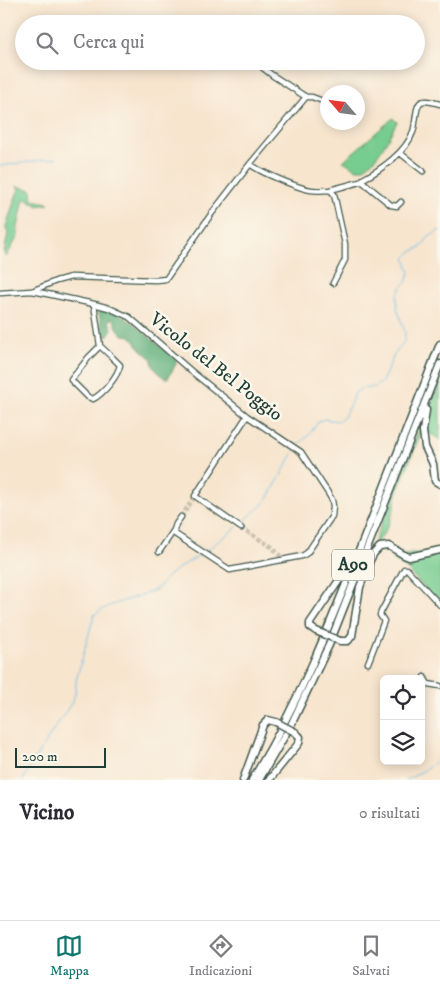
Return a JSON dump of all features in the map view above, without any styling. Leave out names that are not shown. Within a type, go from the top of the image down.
[{"type":"highway","name":"A90","points":[[252,780],[278,734],[314,661],[440,344]]},
{"type":"highway","name":"A90","points":[[259,780],[291,725],[329,645],[440,364]]},
{"type":"highway","points":[[433,384],[426,408],[423,431],[425,447],[433,464],[435,480],[440,484]]},
{"type":"highway","points":[[369,525],[344,573],[310,623],[310,627],[316,631],[340,641],[348,641],[352,635],[360,587],[371,557],[377,549],[388,546],[409,557],[440,550]]},
{"type":"highway","points":[[243,780],[263,725],[268,720],[296,732],[300,737],[299,743],[269,780]]},
{"type":"street","points":[[266,70],[306,97],[320,100]]},
{"type":"street","points":[[30,292],[71,277],[166,279],[217,206],[306,97]]},
{"type":"street","points":[[250,164],[300,188],[311,190],[330,190],[360,182],[400,153],[413,132],[417,108],[420,103],[424,101],[440,104]]},
{"type":"street","points":[[400,153],[423,171]]},
{"type":"street","points":[[360,182],[366,184],[391,205],[397,206],[401,202]]},
{"type":"street","points":[[330,190],[334,194],[345,244],[345,260],[333,283]]},
{"type":"street","name":"Vicolo del Bel Poggio","points":[[0,293],[30,292],[94,304],[109,308],[128,317],[247,416],[302,452],[332,500],[332,516],[307,554],[284,560],[230,570],[175,534],[174,530]]},
{"type":"street","points":[[94,304],[100,346],[120,364],[120,368],[100,395],[93,399],[71,380],[100,346]]},
{"type":"street","points":[[241,528],[195,496],[247,416]]},
{"type":"street","points":[[159,552],[181,517]]},
{"type":"street","points":[[368,664],[384,621],[380,612],[404,569],[407,569],[440,605]]},
{"type":"street","points":[[425,679],[428,684],[440,686]]},
{"type":"green space","points":[[393,118],[397,122],[381,151],[369,164],[357,169],[343,161]]},
{"type":"green space","points":[[17,186],[32,190],[33,200],[49,204],[38,206],[24,199],[18,236],[7,256],[5,256],[8,233],[6,226],[19,189]]},
{"type":"green space","points":[[99,307],[116,312],[133,323],[176,360],[176,364],[168,378],[164,378],[154,368],[151,358],[130,336],[123,335],[111,318],[109,321],[112,329],[107,337],[104,336]]},
{"type":"green space","points":[[440,378],[440,440],[428,432],[425,434],[424,419],[430,410]]},
{"type":"green space","points":[[422,421],[422,430],[397,493],[390,522],[378,541],[373,545]]},
{"type":"green space","points":[[440,550],[440,605],[407,569],[393,559],[396,551],[404,555]]},
{"type":"waterway","points":[[0,166],[56,158]]},
{"type":"waterway","points":[[299,444],[308,436],[319,421],[325,419],[337,421],[344,417],[355,393],[362,388],[371,388],[382,382],[395,353],[405,340],[405,332],[397,308],[397,295],[410,272],[405,258],[440,230]]},
{"type":"waterway","points":[[240,525],[265,502],[295,450]]},
{"type":"waterway","points":[[204,552],[237,527]]},
{"type":"waterway","points":[[23,780],[72,702],[94,615],[116,603],[155,590],[168,576],[201,554]]},
{"type":"waterway","points":[[407,780],[440,758]]},
{"type":"tunnel","points":[[181,517],[195,496]]},
{"type":"tunnel","points":[[241,528],[272,547],[284,560]]}]
